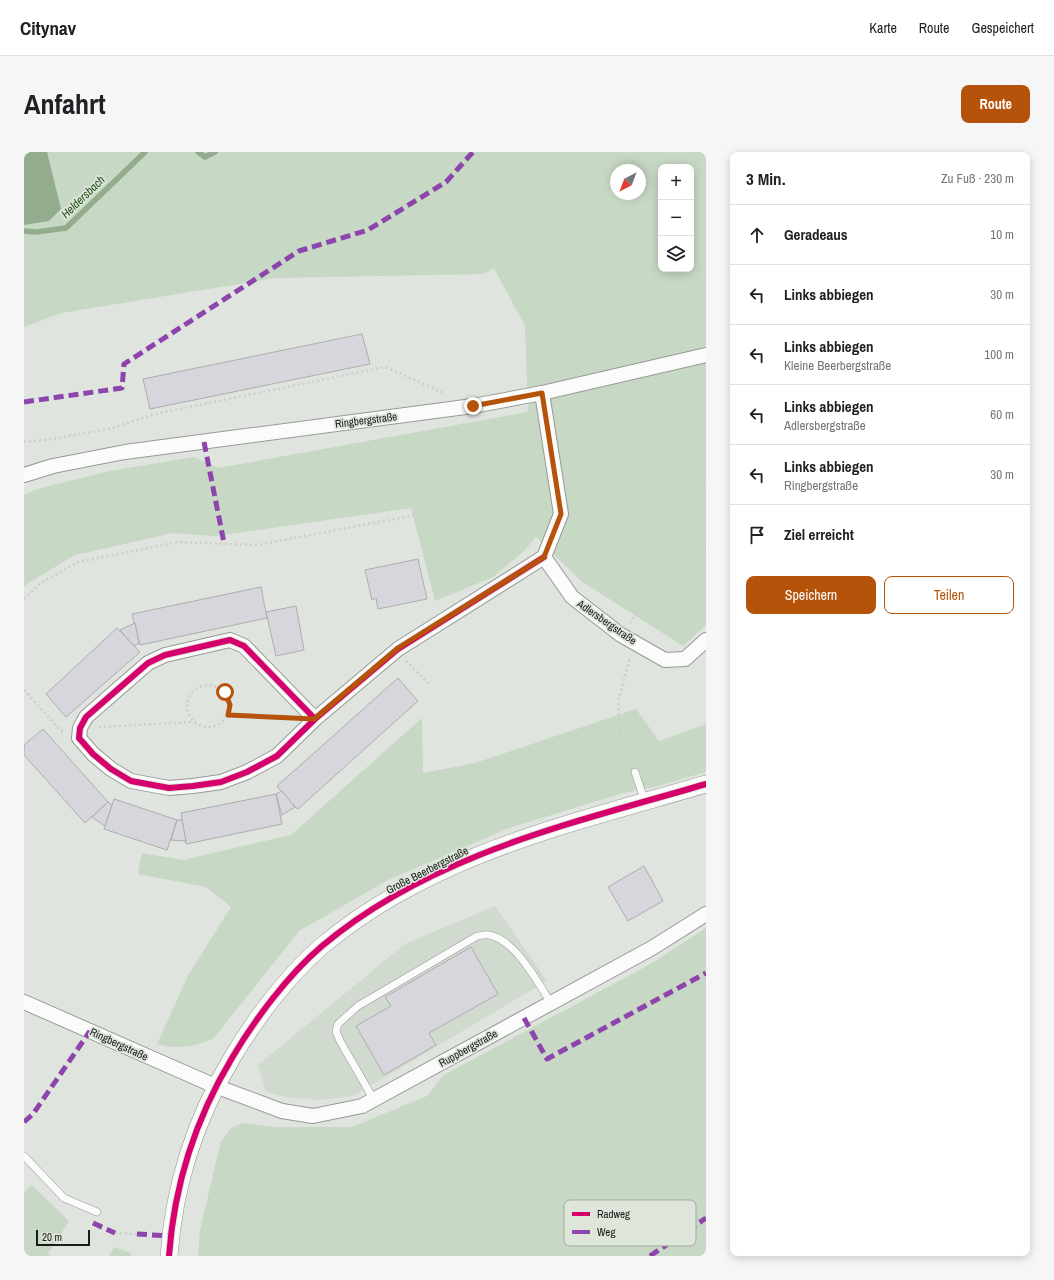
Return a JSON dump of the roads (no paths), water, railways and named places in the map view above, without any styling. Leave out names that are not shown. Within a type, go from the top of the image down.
[{"type":"street","name":"Ringbergstraße","points":[[24,475],[53,466],[125,452],[473,406],[542,393],[706,355]]},
{"type":"street","points":[[314,719],[244,646],[230,640],[165,655],[148,663],[86,717],[80,728],[79,738],[93,754],[111,769],[131,781],[169,788],[221,782],[247,772],[276,756],[314,719],[398,648],[544,557],[561,514],[542,393]]},
{"type":"street","name":"Adlersbergstraße","points":[[544,557],[572,597],[622,635],[665,660],[685,659],[706,640]]},
{"type":"street","name":"Große Beerbergstraße","points":[[169,1256],[177,1195],[188,1152],[215,1086],[241,1043],[276,994],[321,947],[355,922],[402,891],[466,860],[522,838],[706,784]]},
{"type":"street","name":"Ruppbergstraße","points":[[215,1086],[282,1111],[313,1116],[362,1106],[652,948],[706,914]]},
{"type":"street","name":"Ringbergstraße","points":[[24,1002],[215,1086]]},
{"type":"lane","points":[[636,772],[645,802]]},
{"type":"lane","points":[[374,1100],[340,1041],[336,1031],[338,1024],[358,1006],[477,936],[489,935],[505,942],[516,952],[552,1003]]},
{"type":"lane","points":[[24,1156],[64,1198],[97,1212]]},
{"type":"waterway","name":"Heldersbach","points":[[24,231],[36,232],[66,228],[145,152]]},
{"type":"waterway","name":"Heldersbach","points":[[198,152],[205,157],[215,152]]}]
